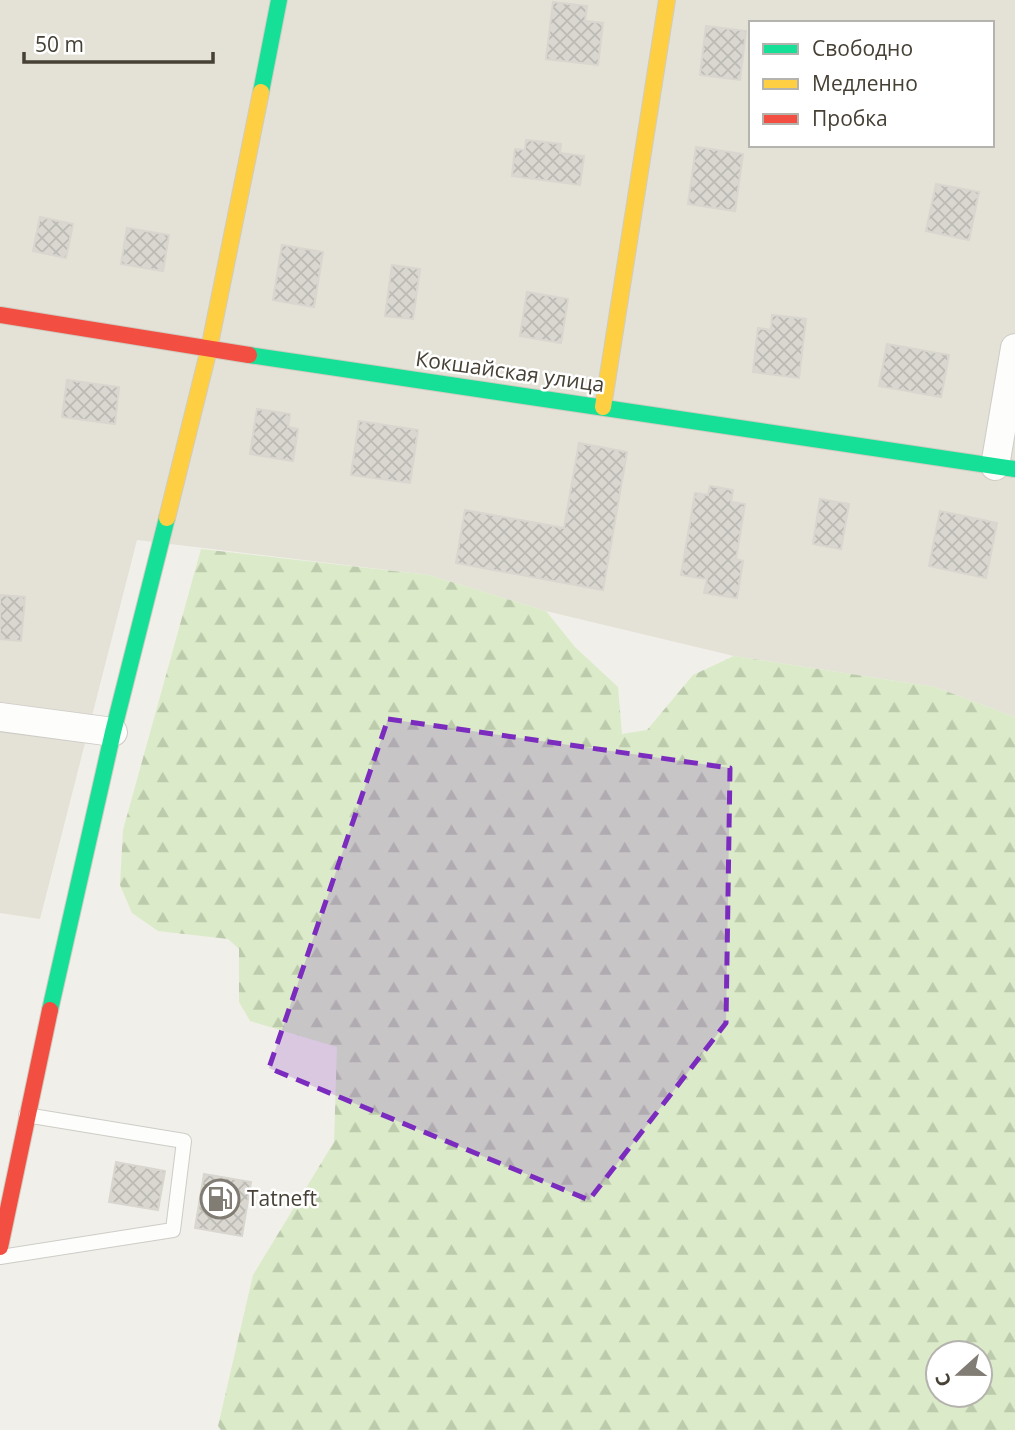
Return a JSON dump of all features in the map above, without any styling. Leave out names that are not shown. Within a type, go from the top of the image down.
[{"type":"street","points":[[0,1247],[26,1115],[113,732],[209,349],[279,0]]},
{"type":"street","points":[[603,407],[667,0]]},
{"type":"street","name":"Кокшайская улица","points":[[0,315],[209,349],[1005,468]]},
{"type":"street","points":[[1005,468],[1015,348]]},
{"type":"street","points":[[0,718],[113,732]]},
{"type":"lane","points":[[0,1257],[173,1230],[184,1141],[26,1115]]},
{"type":"highlighted area","points":[[388,719],[730,768],[726,1023],[589,1200],[269,1068]]},
{"type":"shaded area","points":[[0,0],[1015,0],[1015,717],[935,687],[734,656],[546,611],[429,575],[137,540],[40,919],[0,913]]},
{"type":"green space","points":[[201,549],[429,575],[546,611],[575,647],[618,687],[622,734],[647,730],[693,675],[734,656],[935,687],[1015,717],[1015,1430],[221,1430],[218,1426],[253,1275],[334,1142],[337,1047],[250,1021],[239,1002],[239,949],[228,939],[158,931],[132,913],[120,885],[123,830]]},
{"type":"building","points":[[553,2],[587,6],[585,21],[603,23],[598,65],[546,59]]},
{"type":"building","points":[[706,26],[746,31],[740,80],[700,75]]},
{"type":"building","points":[[526,140],[561,144],[560,153],[584,156],[580,185],[512,176],[515,149],[525,150]]},
{"type":"building","points":[[696,147],[743,154],[735,211],[688,204]]},
{"type":"building","points":[[936,184],[979,192],[969,240],[926,231]]},
{"type":"building","points":[[40,217],[73,224],[66,258],[33,251]]},
{"type":"building","points":[[127,228],[169,235],[163,271],[121,264]]},
{"type":"building","points":[[282,245],[323,252],[314,307],[273,300]]},
{"type":"building","points":[[392,265],[420,269],[413,319],[385,316]]},
{"type":"building","points":[[527,292],[568,299],[561,343],[520,336]]},
{"type":"building","points":[[772,315],[806,319],[799,378],[753,372],[758,328],[771,330]]},
{"type":"building","points":[[887,344],[949,355],[941,397],[879,386]]},
{"type":"building","points":[[67,380],[119,387],[115,424],[62,417]]},
{"type":"building","points":[[257,409],[290,414],[288,427],[298,429],[293,461],[250,454]]},
{"type":"building","points":[[359,421],[418,430],[410,483],[351,475]]},
{"type":"building","points":[[579,443],[627,452],[603,590],[456,563],[465,510],[564,528]]},
{"type":"building","points":[[710,486],[733,490],[731,502],[745,504],[736,559],[743,561],[737,598],[704,593],[707,579],[681,575],[695,493],[708,495]]},
{"type":"building","points":[[820,499],[849,504],[841,549],[813,544]]},
{"type":"building","points":[[940,511],[997,523],[986,578],[929,566]]},
{"type":"building","points":[[0,595],[25,597],[21,641],[0,639]]},
{"type":"building","points":[[116,1162],[165,1171],[158,1210],[109,1202]]},
{"type":"building","points":[[204,1174],[251,1182],[242,1236],[195,1228]]},
{"type":"traffic: fast","points":[[261,92],[279,0]]},
{"type":"traffic: fast","points":[[249,355],[1015,469]]},
{"type":"traffic: fast","points":[[50,1010],[113,732],[167,518]]},
{"type":"traffic: slow","points":[[603,407],[667,0]]},
{"type":"traffic: slow","points":[[167,518],[209,349],[261,92]]},
{"type":"traffic: jam","points":[[0,315],[249,355]]},
{"type":"traffic: jam","points":[[0,1247],[50,1010]]},
{"type":"place","name":"Tatneft","points":[[220,1199]]}]
